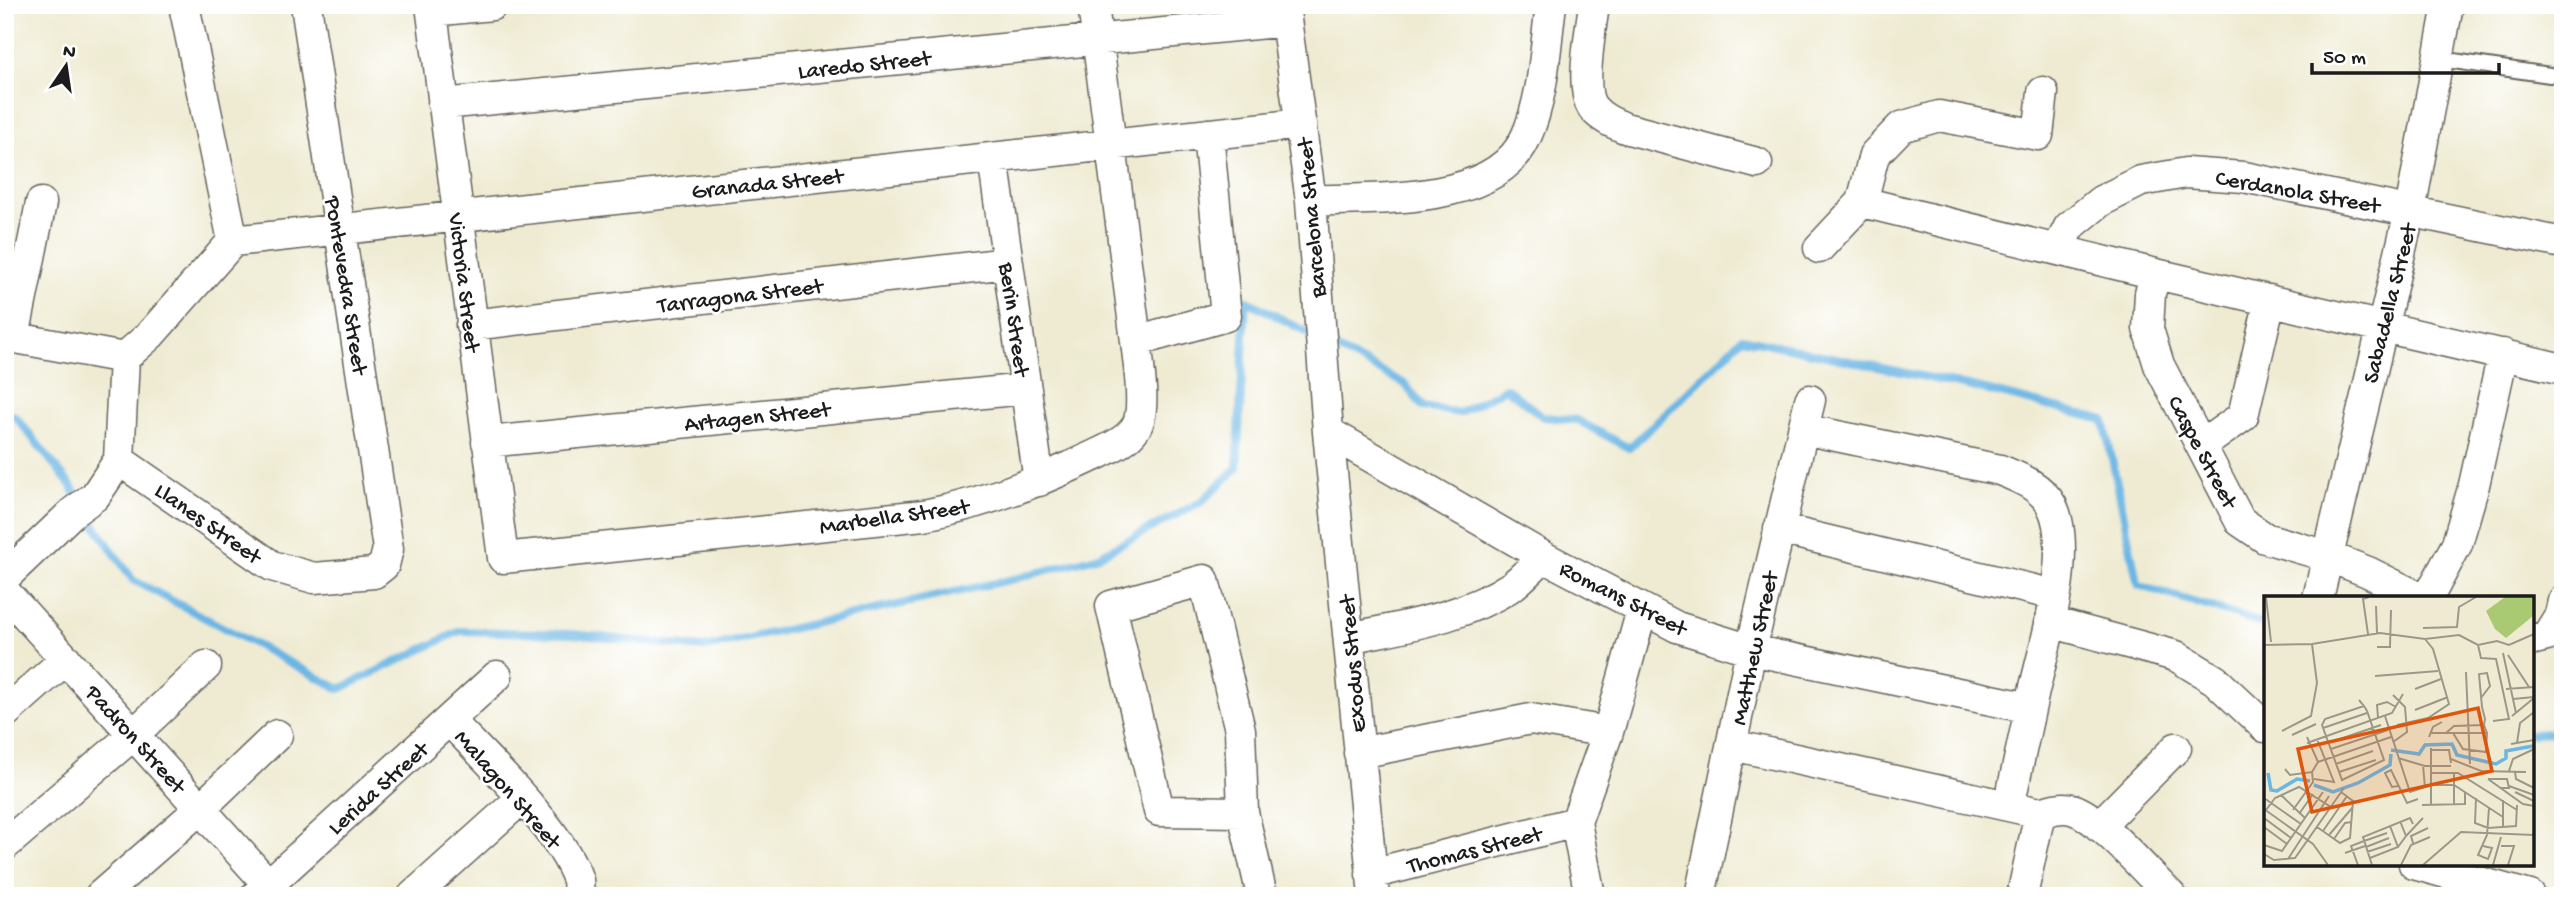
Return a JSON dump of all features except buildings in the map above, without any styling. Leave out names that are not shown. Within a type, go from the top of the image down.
[{"type":"street","points":[[5,577],[84,504],[119,460],[124,358],[150,335],[233,241],[184,5]]},
{"type":"street","name":"Pontevedra Street","points":[[306,5],[388,549],[384,565]]},
{"type":"street","points":[[431,8],[492,5]]},
{"type":"street","name":"Marbella Street","points":[[503,558],[924,515],[961,508],[1040,481],[1124,440],[1137,426],[1141,411],[1136,341],[1093,5]]},
{"type":"street","points":[[1311,201],[1424,194],[1460,188],[1483,179],[1509,162],[1526,139],[1536,109],[1551,5]]},
{"type":"street","points":[[1594,5],[1586,92],[1591,106],[1605,118],[1625,128],[1757,163]]},
{"type":"street","name":"Sabadella Street","points":[[2318,596],[2410,211],[2448,5]]},
{"type":"street","name":"Victoria Street","points":[[431,8],[503,558]]},
{"type":"street","name":"Laredo Street","points":[[443,104],[1098,40],[1285,13]]},
{"type":"street","name":"Barcelona Street","points":[[1285,13],[1311,201],[1328,432]]},
{"type":"street","points":[[1819,248],[1862,202],[1874,155],[1901,127],[1939,116],[2038,135],[2043,92]]},
{"type":"street","name":"Granada Street","points":[[233,241],[1301,124]]},
{"type":"street","points":[[1136,341],[1226,316],[1208,134]]},
{"type":"street","name":"Berin Street","points":[[993,158],[1040,481]]},
{"type":"street","name":"Cerdanola Street","points":[[2058,249],[2069,227],[2101,201],[2141,181],[2186,173],[2244,177],[2563,243]]},
{"type":"street","points":[[1862,202],[2563,369]]},
{"type":"street","points":[[41,203],[10,336],[124,358]]},
{"type":"street","name":"Tarragona Street","points":[[471,325],[1008,262]]},
{"type":"street","name":"Caspe Street","points":[[2156,274],[2150,293],[2148,329],[2159,365],[2240,520],[2265,538],[2327,556],[2368,572],[2416,596]]},
{"type":"street","points":[[2201,446],[2243,416],[2270,300]]},
{"type":"street","points":[[2429,596],[2456,544],[2474,485],[2502,354]]},
{"type":"street","name":"Artagen Street","points":[[487,442],[1026,389]]},
{"type":"street","name":"Matthew Street","points":[[1700,896],[1751,650],[1810,400]]},
{"type":"street","points":[[1803,429],[2000,470],[2022,479],[2041,492],[2052,507],[2058,527],[2060,556],[2053,608],[2009,806]]},
{"type":"street","name":"Romans Street","points":[[1328,432],[1544,557],[1677,628],[1751,650],[2031,708]]},
{"type":"street","name":"Exodus Street","points":[[1328,432],[1373,885]]},
{"type":"street","name":"Llanes Street","points":[[119,460],[272,566],[314,578],[374,573],[384,565]]},
{"type":"street","points":[[1779,529],[2053,608],[2176,656],[2215,680],[2264,726]]},
{"type":"street","points":[[1349,638],[1447,617],[1481,604],[1514,584],[1544,557]]},
{"type":"street","points":[[1243,812],[1159,811],[1111,606],[1203,580],[1240,730],[1243,812],[1262,896]]},
{"type":"street","name":"Padron Street","points":[[5,592],[201,808],[262,890]]},
{"type":"street","points":[[2533,640],[2547,636],[2560,615],[2563,601]]},
{"type":"street","points":[[1590,896],[1576,822],[1608,732],[1642,610]]},
{"type":"street","points":[[5,713],[66,659]]},
{"type":"street","points":[[5,845],[133,735],[206,666]]},
{"type":"street","name":"Lerida Street","points":[[262,890],[498,677]]},
{"type":"street","points":[[1359,754],[1531,719],[1608,732]]},
{"type":"street","name":"Malagon Street","points":[[450,721],[522,798],[562,847],[579,882],[578,896]]},
{"type":"street","points":[[100,896],[201,808],[276,735]]},
{"type":"street","points":[[1732,745],[2040,814],[2056,808],[2070,808],[2099,826],[2171,896]]},
{"type":"street","points":[[2099,826],[2176,748]]},
{"type":"street","points":[[412,896],[522,798]]},
{"type":"street","points":[[2022,896],[2040,814]]},
{"type":"street","name":"Thomas Street","points":[[1373,885],[1576,822]]},
{"type":"street","points":[[2421,866],[2530,896]]},
{"type":"lane","points":[[2440,59],[2550,75]]},
{"type":"waterway","points":[[85,511],[133,580],[340,689],[460,631],[572,634],[704,648],[1018,578],[1096,557],[1201,502],[1237,468],[1246,300],[1312,335]]},
{"type":"waterway","points":[[1330,345],[1405,384],[1423,407],[1460,413],[1506,388],[1543,417],[1577,420],[1629,448],[1742,338],[1977,388],[2104,420],[2138,585],[2264,624]]},
{"type":"waterway","points":[[5,414],[15,416],[72,487],[79,500]]},
{"type":"waterway","points":[[2533,734],[2553,733],[2563,744]]}]
